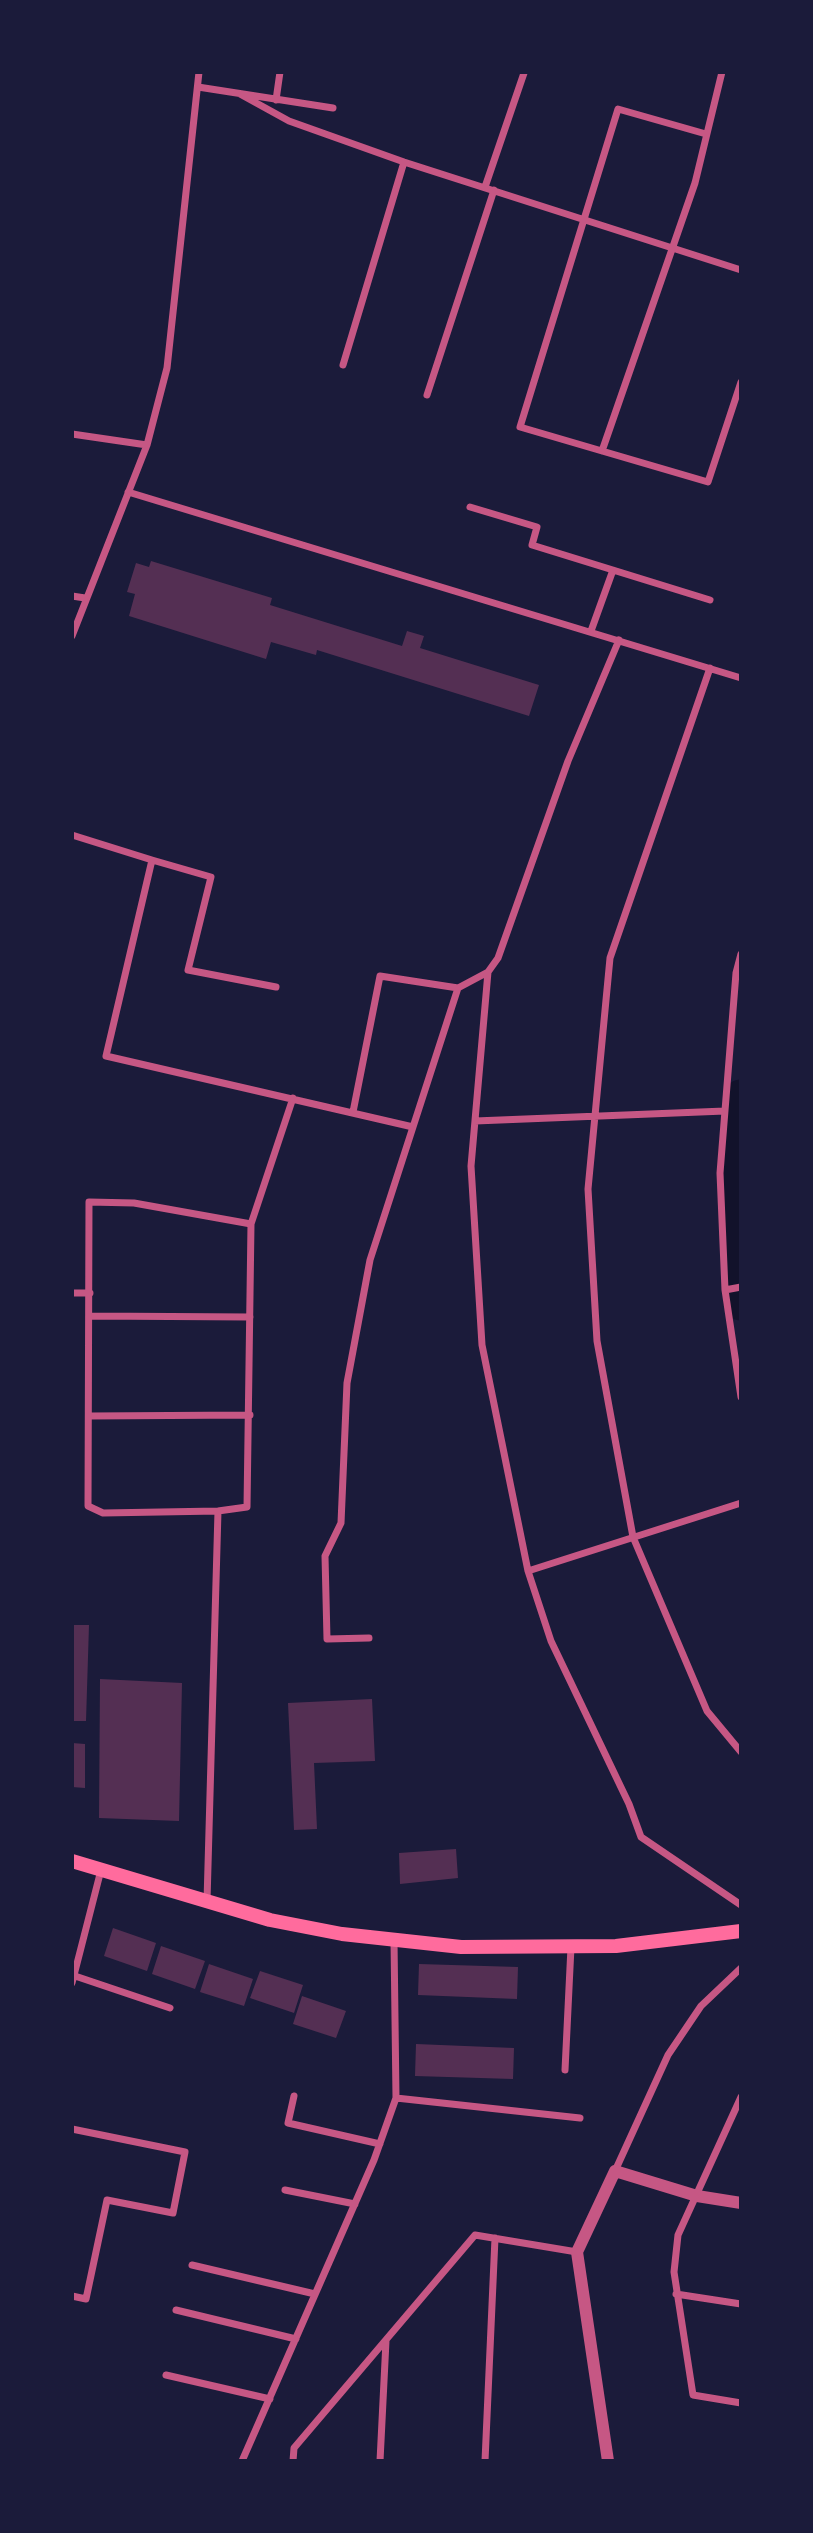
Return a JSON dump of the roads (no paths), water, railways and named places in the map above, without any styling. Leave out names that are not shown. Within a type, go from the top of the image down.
[{"type":"main road","points":[[72,1861],[270,1920],[342,1934],[394,1940],[461,1947],[616,1946],[741,1931]]},
{"type":"street","points":[[72,636],[147,445],[167,368],[199,72]]},
{"type":"street","points":[[276,100],[280,72]]},
{"type":"street","points":[[602,452],[695,183],[722,72]]},
{"type":"street","points":[[485,187],[524,73]]},
{"type":"street","points":[[198,88],[332,108]]},
{"type":"street","points":[[240,94],[289,121],[404,162],[741,270]]},
{"type":"street","points":[[706,134],[618,109],[520,427],[708,482],[741,382]]},
{"type":"street","points":[[343,365],[404,162]]},
{"type":"street","points":[[428,395],[494,190]]},
{"type":"street","points":[[72,434],[147,445]]},
{"type":"street","points":[[128,492],[741,678]]},
{"type":"street","points":[[470,508],[537,527],[532,545],[710,600]]},
{"type":"street","points":[[591,632],[613,570]]},
{"type":"street","points":[[72,596],[85,598]]},
{"type":"street","points":[[353,1112],[380,976],[458,988],[488,972],[498,958],[568,761],[619,640]]},
{"type":"street","points":[[710,668],[610,958],[589,1189],[595,1322],[633,1537],[707,1711],[741,1752]]},
{"type":"street","points":[[72,835],[211,877],[188,970],[276,987]]},
{"type":"street","points":[[152,860],[106,1056],[413,1127]]},
{"type":"street","points":[[741,955],[736,973],[720,1173],[725,1290],[741,1397]]},
{"type":"street","points":[[488,972],[471,1166],[482,1345],[528,1571],[551,1641],[629,1804],[641,1837],[741,1905]]},
{"type":"street","points":[[369,1638],[327,1639],[325,1556],[341,1523],[346,1383],[370,1260],[458,988]]},
{"type":"street","points":[[251,1224],[134,1203],[89,1202],[88,1506],[103,1513],[218,1511],[247,1507],[251,1224],[293,1098]]},
{"type":"street","points":[[475,1121],[725,1111]]},
{"type":"street","points":[[725,1290],[738,1287]]},
{"type":"street","points":[[72,1293],[90,1293]]},
{"type":"street","points":[[90,1316],[250,1317]]},
{"type":"street","points":[[89,1416],[250,1415]]},
{"type":"street","points":[[528,1571],[741,1503]]},
{"type":"street","points":[[207,1901],[218,1511]]},
{"type":"street","points":[[101,1870],[73,1979],[170,2008]]},
{"type":"street","points":[[242,2461],[355,2204],[396,2098],[394,1940]]},
{"type":"street","points":[[565,2070],[571,1947]]},
{"type":"street","points":[[605,2459],[577,2252],[668,2055],[701,2006],[741,1968]]},
{"type":"street","points":[[293,2096],[288,2123],[380,2144]]},
{"type":"street","points":[[741,2097],[675,2248],[676,2294],[693,2395],[741,2403]]},
{"type":"street","points":[[396,2098],[580,2118]]},
{"type":"street","points":[[72,2129],[185,2152],[173,2213],[107,2200],[86,2299],[72,2296]]},
{"type":"street","points":[[615,2171],[697,2196],[741,2203]]},
{"type":"street","points":[[285,2190],[355,2204]]},
{"type":"street","points":[[292,2461],[293,2448],[475,2235],[577,2252]]},
{"type":"street","points":[[485,2461],[495,2238]]},
{"type":"street","points":[[192,2265],[315,2294]]},
{"type":"street","points":[[676,2294],[741,2304]]},
{"type":"street","points":[[176,2310],[296,2339]]},
{"type":"street","points":[[380,2461],[386,2340]]},
{"type":"street","points":[[166,2375],[270,2399]]},
{"type":"waterway","points":[[741,1097],[736,1154],[741,1303]]}]
